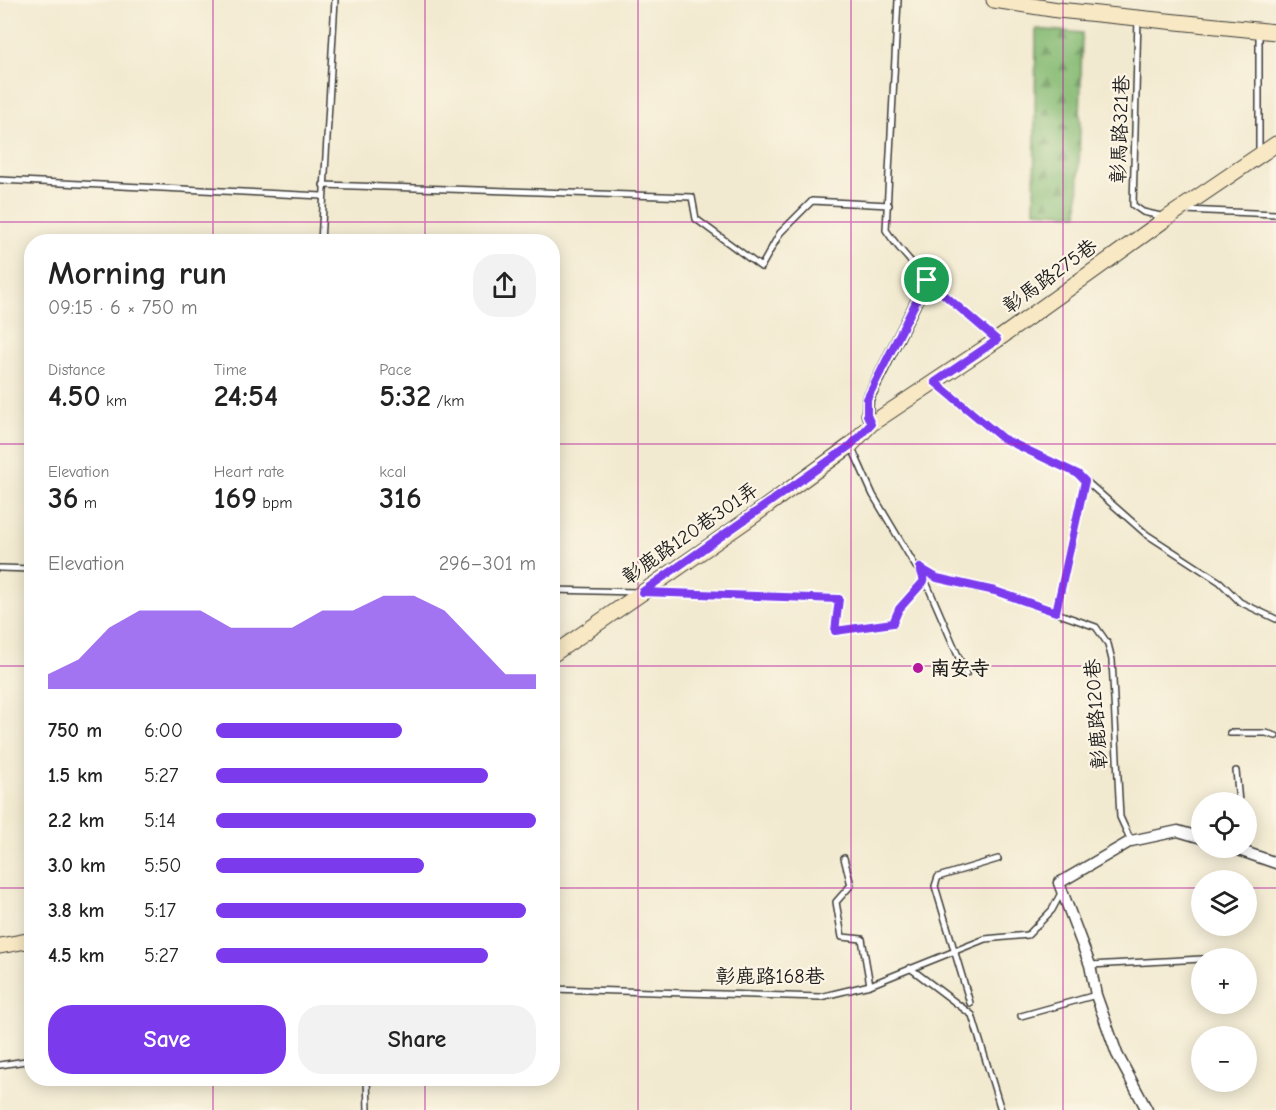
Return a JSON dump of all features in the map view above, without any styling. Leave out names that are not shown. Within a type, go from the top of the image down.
[{"type":"street","points":[[994,0],[1058,10],[1276,32]]},
{"type":"street","name":"彰馬路275巷","points":[[851,445],[871,424],[997,340],[1167,218],[1182,210],[1276,144]]},
{"type":"street","points":[[871,424],[867,415],[867,399],[927,280]]},
{"type":"street","name":"彰鹿路120巷301弄","points":[[560,649],[851,445]]},
{"type":"street","points":[[1147,1110],[1117,1054],[1096,995],[1090,965],[1061,887],[1131,842],[1178,831],[1191,835]]},
{"type":"street","points":[[1257,856],[1276,863]]},
{"type":"street","points":[[0,946],[24,942]]},
{"type":"lane","points":[[321,234],[334,0]]},
{"type":"lane","points":[[898,0],[886,230],[900,252],[917,266],[927,280],[997,340]]},
{"type":"lane","name":"彰馬路321巷","points":[[1138,17],[1133,205],[1143,212],[1167,218]]},
{"type":"lane","points":[[1259,30],[1260,157]]},
{"type":"lane","points":[[0,180],[322,196]]},
{"type":"lane","points":[[323,185],[692,197],[696,219],[761,267],[780,233],[812,201],[889,205]]},
{"type":"lane","points":[[1182,210],[1276,214]]},
{"type":"lane","points":[[935,382],[1002,438],[1078,474],[1146,534],[1220,582],[1240,603],[1276,618]]},
{"type":"lane","points":[[851,445],[873,495],[920,568],[966,674]]},
{"type":"lane","points":[[1056,612],[1085,481]]},
{"type":"lane","points":[[0,568],[24,569]]},
{"type":"lane","name":"彰鹿路120巷","points":[[920,568],[937,578],[995,591],[1096,627],[1108,644],[1113,660],[1120,818],[1131,842]]},
{"type":"lane","points":[[560,590],[839,599],[835,631],[893,623],[899,609],[924,581]]},
{"type":"lane","points":[[1230,733],[1266,733],[1276,736]]},
{"type":"lane","points":[[1236,771],[1238,792]]},
{"type":"lane","points":[[844,858],[851,885],[836,902],[842,937],[862,939],[870,985]]},
{"type":"lane","points":[[970,1003],[935,886],[936,880],[939,877],[998,858]]},
{"type":"lane","name":"彰鹿路168巷","points":[[560,988],[820,997],[870,985],[954,949],[984,939],[1028,935],[1052,910],[1061,887]]},
{"type":"lane","points":[[1090,965],[1191,960]]},
{"type":"lane","points":[[910,968],[972,1015],[1001,1110]]},
{"type":"lane","points":[[1021,1016],[1096,995]]},
{"type":"lane","points":[[0,1065],[24,1061]]},
{"type":"lane","points":[[367,1086],[368,1110]]},
{"type":"green space","points":[[1036,29],[1082,33],[1078,214],[1034,211]]},
{"type":"place","name":"南安寺","points":[[918,668]]},
{"type":"route","points":[[927,280],[997,340],[935,382],[1002,438],[1078,474],[1085,481],[1056,612],[995,591],[937,578],[920,568],[924,581],[899,609],[893,623],[835,631],[839,599],[642,592],[851,445],[871,424],[867,415],[867,399],[927,280]]}]
